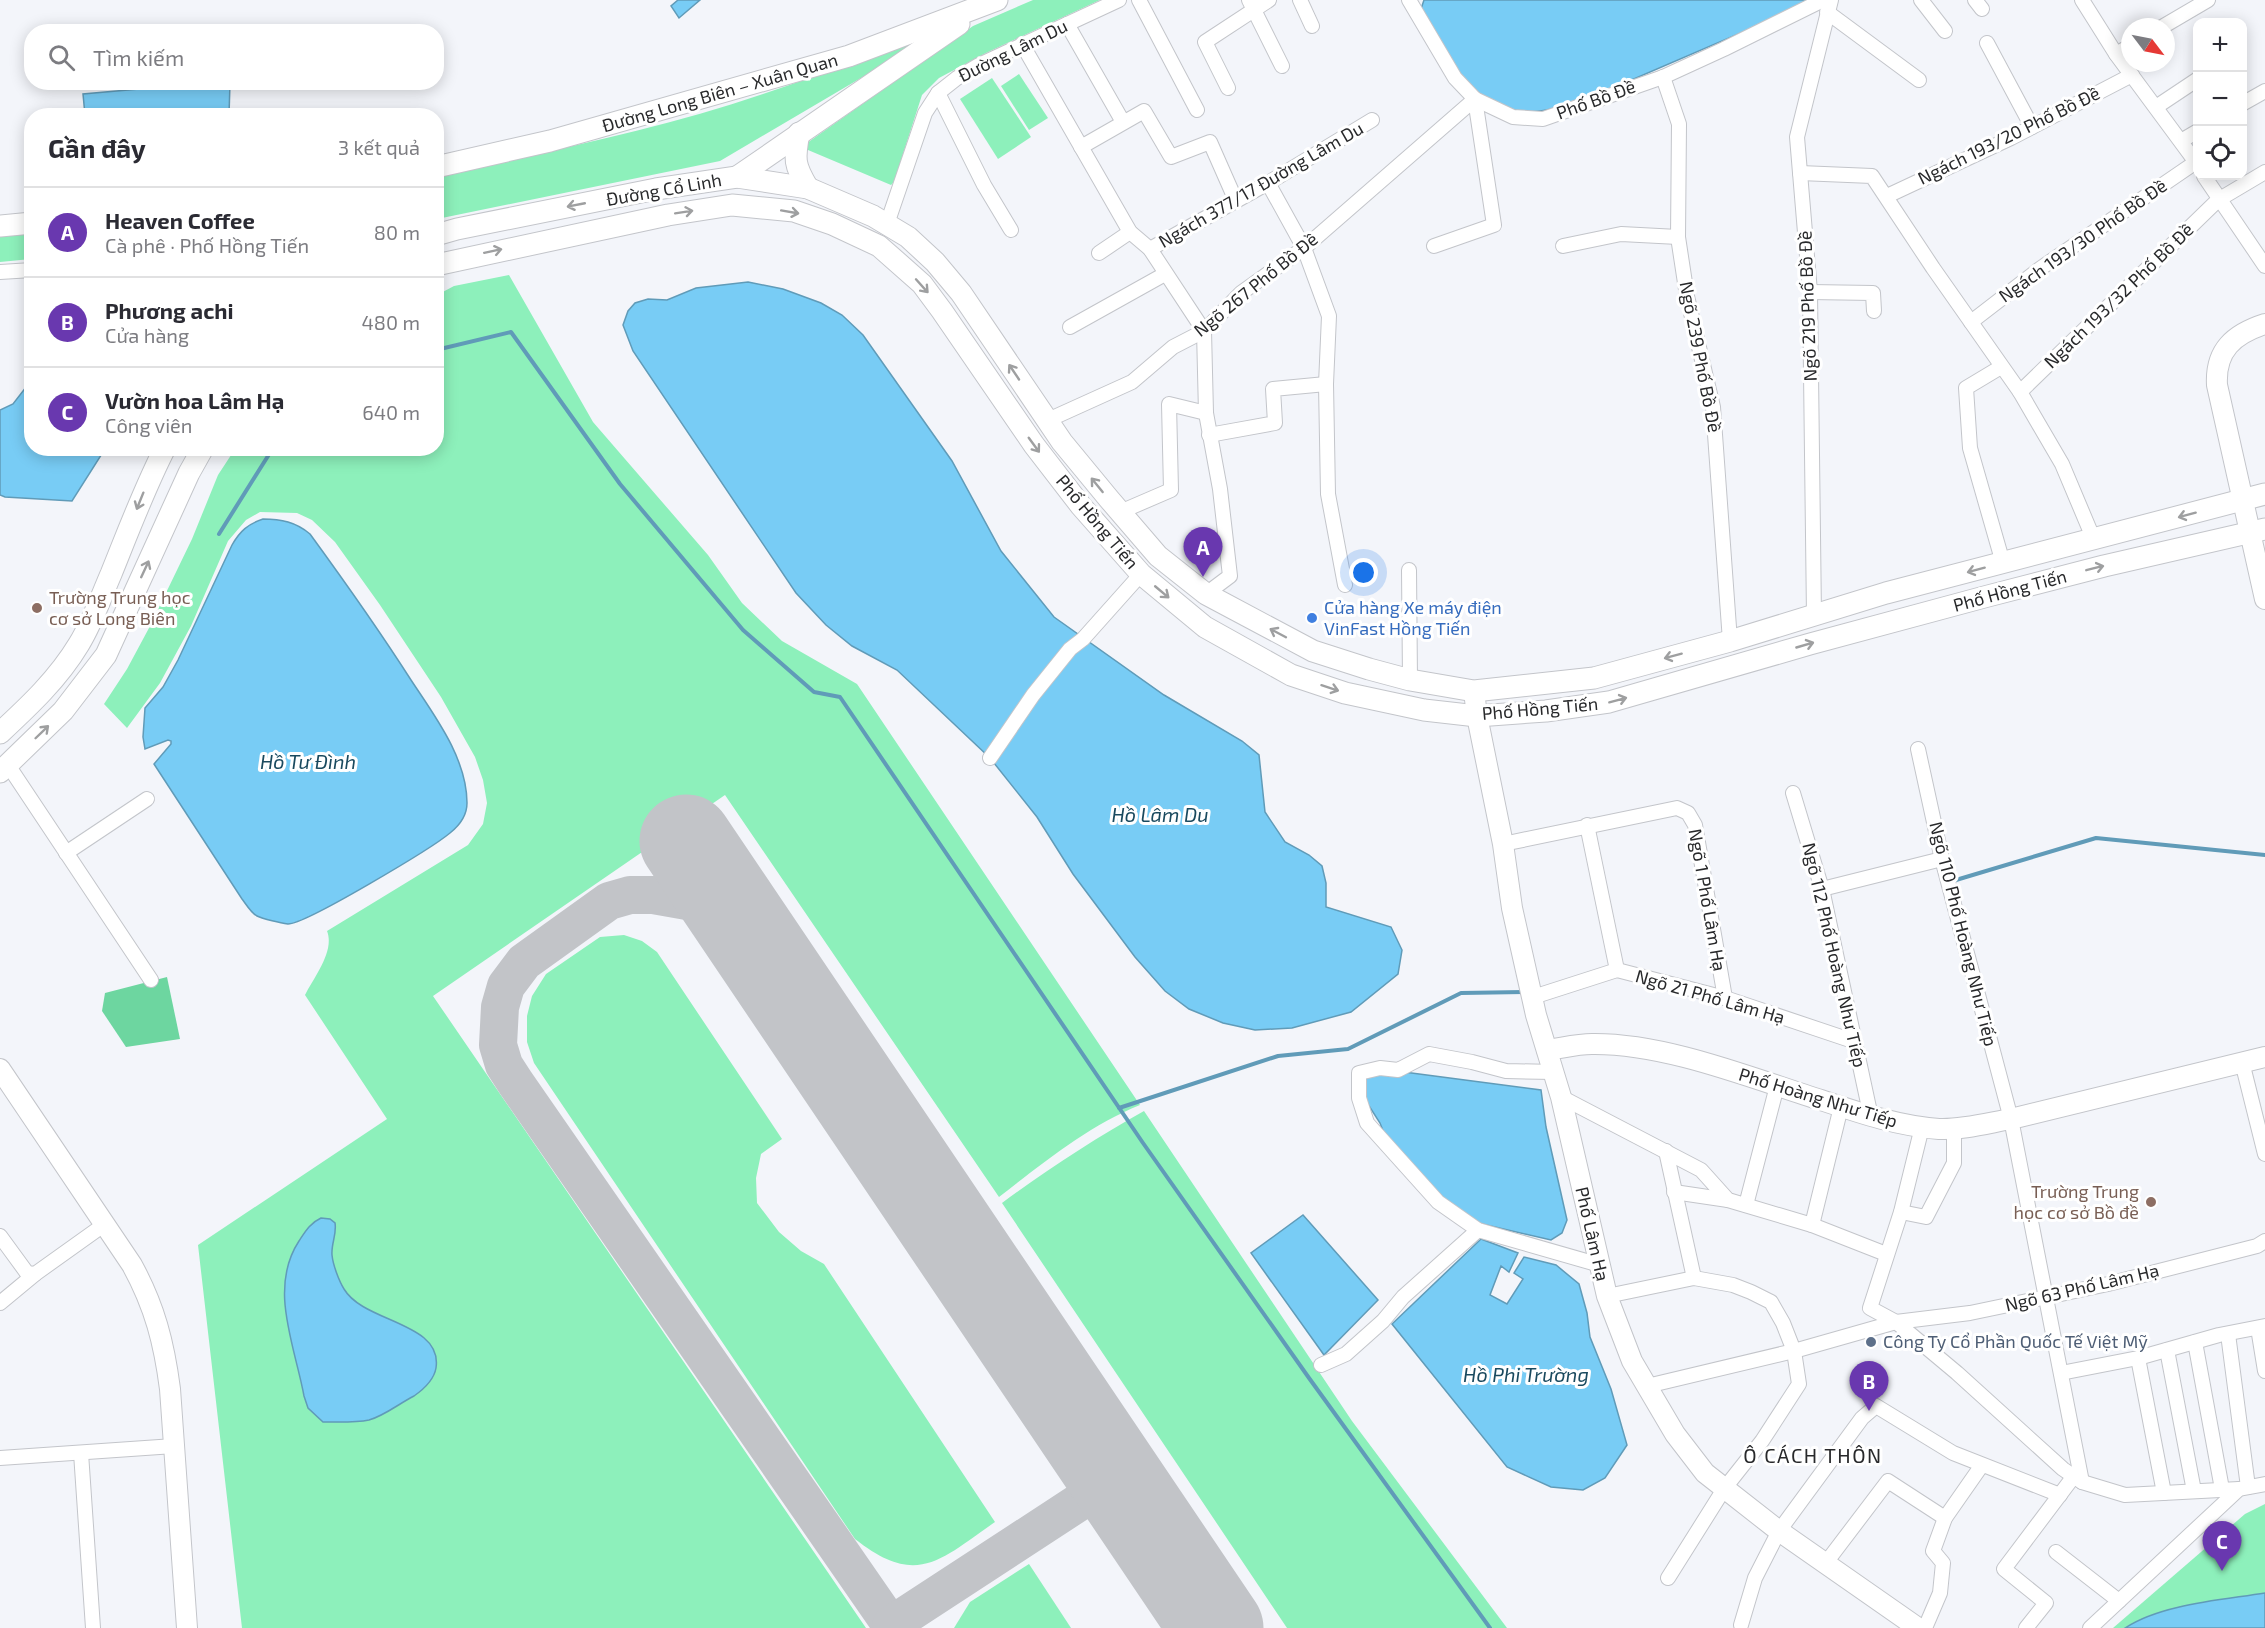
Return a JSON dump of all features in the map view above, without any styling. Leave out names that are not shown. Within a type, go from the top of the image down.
[{"type":"main road","points":[[738,177],[991,2]]},
{"type":"main road","name":"Đường Long Biên – Xuân Quan","points":[[444,165],[550,141],[849,56],[991,2]]},
{"type":"main road","points":[[799,133],[794,156],[796,169],[808,188]]},
{"type":"main road","name":"Đường Cổ Linh","points":[[444,233],[656,189],[738,177],[808,188],[887,224]]},
{"type":"main road","name":"Đường Cổ Linh","points":[[444,263],[668,215],[732,205],[794,211],[832,224],[879,246]]},
{"type":"main road","points":[[0,226],[24,224]]},
{"type":"main road","name":"Phố Hồng Tiến","points":[[887,224],[908,237],[934,262],[961,294],[1062,442],[1158,556],[1206,594],[1313,651],[1410,680],[1474,691],[1594,678],[1730,641],[1886,593],[2265,494]]},
{"type":"main road","name":"Phố Hồng Tiến","points":[[879,246],[922,284],[1034,445],[1081,506],[1140,574],[1205,627],[1291,675],[1345,693],[1396,705],[1477,716],[1546,711],[1609,702],[1988,596],[2104,566],[2257,531]]},
{"type":"main road","points":[[0,733],[38,697],[79,644],[161,456]]},
{"type":"main road","points":[[4,769],[63,711],[106,655],[199,456]]},
{"type":"street","name":"Đường Lâm Du","points":[[887,224],[925,113],[938,93],[957,78],[1022,44],[1119,0]]},
{"type":"street","points":[[1139,0],[1197,110]]},
{"type":"street","points":[[1228,88],[1204,42],[1252,5],[1269,0]]},
{"type":"street","points":[[1300,0],[1312,26]]},
{"type":"street","name":"Phố Bồ Đề","points":[[1409,0],[1455,78],[1475,99],[1513,117],[1543,119],[1662,77],[1827,4]]},
{"type":"street","points":[[1921,0],[1945,31]]},
{"type":"street","points":[[2082,0],[2116,54],[2193,158]]},
{"type":"street","points":[[2175,19],[2205,1]]},
{"type":"street","points":[[1827,4],[1918,80]]},
{"type":"street","name":"Ngõ 219 Phố Bồ Đề","points":[[1814,616],[1810,292],[1797,137],[1827,4]]},
{"type":"street","points":[[1252,5],[1282,66]]},
{"type":"street","points":[[1067,24],[1123,122]]},
{"type":"street","points":[[1022,44],[1130,232],[1150,249],[1204,331],[1206,413],[1220,489],[1230,576],[1206,594]]},
{"type":"street","points":[[1987,44],[2032,127]]},
{"type":"street","points":[[2116,54],[2121,51]]},
{"type":"street","name":"Ngách 193/20 Phố Bồ Đề","points":[[1887,196],[2032,127],[2132,75]]},
{"type":"street","name":"Ngõ 239 Phố Bồ Đề","points":[[1662,77],[1679,124],[1678,237],[1687,296],[1713,407],[1730,641]]},
{"type":"street","points":[[2156,107],[2193,82]]},
{"type":"street","points":[[2247,101],[2265,91]]},
{"type":"street","points":[[938,93],[984,185],[1011,230]]},
{"type":"street","points":[[1434,246],[1494,225],[1475,99]]},
{"type":"street","name":"Ngõ 267 Phố Bồ Đề","points":[[1047,420],[1132,382],[1173,347],[1204,331],[1241,293],[1304,248],[1475,99]]},
{"type":"street","points":[[1081,147],[1144,111],[1172,158],[1210,142],[1236,201]]},
{"type":"street","name":"Ngách 377/17 Đường Lâm Du","points":[[1150,249],[1268,183],[1372,120]]},
{"type":"street","points":[[2181,141],[2193,134]]},
{"type":"street","name":"Ngách 193/30 Phố Bồ Đề","points":[[1971,321],[2041,268],[2193,167]]},
{"type":"street","name":"Ngách 193/32 Phố Bồ Đề","points":[[2020,392],[2218,200],[2265,172]]},
{"type":"street","points":[[1800,173],[1872,176],[2020,392],[2062,464],[2094,540]]},
{"type":"street","points":[[2206,180],[2265,266]]},
{"type":"street","points":[[1268,183],[1304,248],[1329,316],[1326,384],[1328,494],[1346,585]]},
{"type":"street","points":[[1099,253],[1130,232]]},
{"type":"street","points":[[1563,246],[1621,234],[1678,237]]},
{"type":"street","points":[[0,272],[24,270]]},
{"type":"street","points":[[1070,327],[1165,274]]},
{"type":"street","points":[[1810,292],[1873,293],[1874,310]]},
{"type":"street","points":[[2265,324],[2236,338],[2225,349],[2217,363],[2217,385],[2244,500],[2257,531],[2265,599]]},
{"type":"street","points":[[2001,367],[1966,388],[1970,448],[2002,563]]},
{"type":"street","points":[[1209,435],[1275,423],[1273,389],[1326,384]]},
{"type":"street","points":[[1120,512],[1171,490],[1169,404],[1206,413]]},
{"type":"street","points":[[1409,570],[1410,680]]},
{"type":"street","points":[[990,758],[1033,695],[1070,649],[1083,639],[1140,574]]},
{"type":"street","name":"Phố Lâm Hạ","points":[[1474,691],[1503,844],[1512,908],[1533,997],[1561,1097],[1607,1296],[1623,1341],[1647,1386],[1693,1460],[1724,1489],[1779,1531],[1918,1628]]},
{"type":"street","name":"Ngõ 110 Phố Hoàng Như Tiếp","points":[[1918,749],[1942,859],[2011,1119],[2047,1297],[2078,1479]]},
{"type":"street","points":[[4,769],[66,853],[151,980]]},
{"type":"street","name":"Ngõ 112 Phố Hoàng Như Tiếp","points":[[1793,792],[1822,889],[1871,1117]]},
{"type":"street","points":[[66,853],[147,800]]},
{"type":"street","name":"Ngõ 1 Phố Lâm Hạ","points":[[1503,844],[1677,808],[1688,813],[1695,825],[1725,998]]},
{"type":"street","points":[[1587,825],[1617,970]]},
{"type":"street","points":[[1822,889],[1942,859]]},
{"type":"street","name":"Ngõ 21 Phố Lâm Hạ","points":[[1533,997],[1617,970],[1725,998],[1853,1041]]},
{"type":"street","name":"Phố Hoàng Như Tiếp","points":[[1547,1050],[1592,1044],[1630,1047],[1701,1062],[1871,1117],[1922,1127],[1954,1128],[2011,1119],[2265,1057]]},
{"type":"street","points":[[1554,1072],[1506,1071],[1429,1054],[1398,1070],[1380,1068],[1359,1073],[1359,1098],[1367,1123],[1438,1202],[1478,1230],[1600,1265]]},
{"type":"street","points":[[2242,1062],[2265,1154]]},
{"type":"street","points":[[0,1069],[105,1224],[144,1288],[158,1322],[167,1364],[187,1628]]},
{"type":"street","points":[[1746,1205],[1777,1086]]},
{"type":"street","points":[[1561,1097],[1701,1170],[1728,1200]]},
{"type":"street","points":[[1812,1225],[1841,1107]]},
{"type":"street","points":[[1922,1127],[1901,1212],[1870,1308],[1896,1322],[1957,1373],[2063,1469],[2078,1479],[2125,1495],[2244,1488],[2265,1484]]},
{"type":"street","points":[[1901,1212],[1926,1217],[1954,1163],[1954,1128]]},
{"type":"street","points":[[1666,1151],[1694,1278]]},
{"type":"street","points":[[1674,1192],[1746,1205],[1812,1225],[1886,1254]]},
{"type":"street","points":[[0,1303],[35,1274],[105,1224]]},
{"type":"street","points":[[1321,1365],[1346,1354],[1383,1321],[1403,1297],[1478,1230]]},
{"type":"street","points":[[0,1236],[27,1273],[35,1274]]},
{"type":"street","name":"Ngõ 63 Phố Lâm Hạ","points":[[1647,1386],[1794,1351],[1896,1322],[1970,1313],[2108,1284],[2257,1246],[2265,1241]]},
{"type":"street","points":[[1607,1296],[1694,1278],[1733,1285],[1771,1302],[1794,1351],[1798,1384],[1762,1441],[1724,1489],[1668,1578]]},
{"type":"street","points":[[2061,1373],[2138,1358],[2262,1327],[2265,1371]]},
{"type":"street","points":[[2228,1334],[2244,1488]]},
{"type":"street","points":[[2195,1342],[2222,1489]]},
{"type":"street","points":[[2167,1350],[2194,1491]]},
{"type":"street","points":[[2138,1358],[2164,1493]]},
{"type":"street","points":[[1741,1625],[1755,1578],[1779,1531],[1862,1418],[1876,1406],[1953,1453],[2060,1496]]},
{"type":"street","points":[[0,1458],[174,1446]]},
{"type":"street","points":[[81,1453],[93,1628]]},
{"type":"street","points":[[1925,1628],[1940,1593],[1943,1563],[1933,1551],[1945,1518],[1982,1465]]},
{"type":"street","points":[[2026,1628],[2046,1603],[2004,1569],[2060,1496],[2078,1479]]},
{"type":"street","points":[[1825,1564],[1888,1482],[1945,1518]]},
{"type":"street","points":[[2090,1628],[2244,1488]]},
{"type":"street","points":[[2056,1552],[2119,1600]]},
{"type":"green space","points":[[1033,0],[1100,0],[986,53],[939,78],[922,95],[894,182],[891,185],[808,150],[807,143],[973,26]]},
{"type":"green space","points":[[951,25],[720,161],[444,218],[444,174],[683,119],[810,78]]},
{"type":"green space","points":[[1019,74],[1048,118],[1029,130],[1001,86]]},
{"type":"green space","points":[[992,78],[1031,137],[998,159],[960,99]]},
{"type":"green space","points":[[24,232],[24,260],[0,262],[0,235]]},
{"type":"green space","points":[[509,275],[593,422],[708,555],[742,603],[782,641],[857,684],[1140,1105],[1084,1134],[999,1197],[725,795],[433,996],[866,1628],[242,1628],[198,1245],[387,1119],[305,995],[326,955],[329,939],[327,931],[468,845],[483,824],[487,803],[483,780],[475,757],[441,697],[335,542],[312,520],[297,513],[260,512],[246,520],[228,541],[191,626],[160,683],[127,728],[104,704],[127,669],[149,628],[192,539],[218,475],[230,456],[444,456],[444,291],[454,286]]},
{"type":"green space","points":[[624,935],[642,941],[657,952],[782,1139],[761,1154],[756,1178],[757,1203],[779,1232],[801,1251],[824,1264],[995,1522],[943,1557],[928,1563],[912,1565],[895,1562],[877,1554],[855,1539],[534,1063],[527,1042],[527,1016],[532,996],[546,974],[600,937]]},
{"type":"green space","points":[[167,977],[180,1039],[126,1047],[102,1011],[105,993]]},
{"type":"green space","points":[[1144,1111],[1352,1421],[1507,1628],[1287,1628],[1002,1203],[1107,1132]]},
{"type":"green space","points":[[2265,1504],[2265,1628],[2113,1628],[2245,1514]]},
{"type":"green space","points":[[1029,1564],[1071,1628],[954,1628],[970,1602]]},
{"type":"water","points":[[678,0],[700,0],[679,18],[671,6]]},
{"type":"water","points":[[1424,0],[1812,0],[1794,10],[1585,100],[1548,110],[1526,112],[1508,109],[1489,100],[1458,76],[1420,12]]},
{"type":"water","points":[[128,90],[230,90],[229,108],[84,108],[83,94]]},
{"type":"water","name":"Hồ Lâm Du","points":[[748,282],[783,289],[821,303],[842,315],[863,335],[952,461],[1001,551],[1054,617],[1164,695],[1242,741],[1259,755],[1265,812],[1285,842],[1309,855],[1322,866],[1326,883],[1326,907],[1391,927],[1402,950],[1398,974],[1351,1012],[1292,1028],[1255,1030],[1223,1023],[1189,1009],[1165,991],[1135,957],[1073,874],[1037,817],[990,758],[897,670],[852,646],[826,625],[796,593],[633,351],[623,325],[628,311],[635,303],[648,299],[667,300],[696,288]]},
{"type":"water","points":[[24,390],[24,456],[101,456],[72,501],[0,495],[0,410],[13,404]]},
{"type":"water","name":"Hồ Tư Đình","points":[[263,519],[288,522],[310,534],[387,643],[448,738],[466,786],[466,812],[460,823],[450,833],[342,899],[299,921],[288,924],[255,915],[242,899],[154,764],[171,741],[168,740],[145,749],[143,737],[145,708],[163,687],[178,660],[232,545],[245,529]]},
{"type":"water","points":[[1381,1069],[1541,1090],[1546,1127],[1567,1220],[1562,1233],[1551,1240],[1465,1220],[1443,1206],[1386,1138],[1380,1123],[1364,1098],[1362,1077]]},
{"type":"water","points":[[1303,1215],[1378,1300],[1324,1355],[1251,1253]]},
{"type":"water","points":[[321,1218],[330,1219],[335,1223],[332,1255],[336,1273],[344,1289],[354,1300],[368,1309],[415,1332],[427,1341],[435,1353],[435,1372],[425,1387],[414,1396],[369,1420],[323,1422],[308,1408],[304,1396],[286,1317],[285,1278],[290,1259],[299,1241],[311,1225]]},
{"type":"water","name":"Hồ Phi Trường","points":[[1481,1239],[1518,1253],[1509,1272],[1501,1266],[1490,1295],[1507,1304],[1523,1279],[1514,1273],[1524,1257],[1556,1265],[1579,1284],[1587,1313],[1590,1337],[1611,1389],[1627,1445],[1605,1478],[1583,1490],[1551,1487],[1507,1467],[1392,1324]]},
{"type":"water","points":[[2265,1593],[2265,1628],[2125,1628],[2156,1613],[2174,1608]]},
{"type":"waterway","points":[[444,348],[511,332],[620,484],[743,630],[814,692],[840,697],[1143,1143],[1490,1628]]},
{"type":"waterway","points":[[219,534],[268,456]]},
{"type":"waterway","points":[[1956,880],[2096,838],[2265,855]]},
{"type":"waterway","points":[[1119,1108],[1278,1056],[1348,1049],[1461,993],[1524,992]]},
{"type":"taxiway","points":[[750,937],[709,909],[687,901],[653,895],[630,895],[609,901],[524,962],[506,986],[500,1007],[498,1045],[504,1065],[515,1082],[893,1628]]},
{"type":"taxiway","points":[[891,1625],[1116,1478]]},
{"type":"runway","points":[[686,841],[1217,1628]]},
{"type":"place","name":"Heaven Coffee","points":[[1203,577]]},
{"type":"place","name":"Trường Trung học cơ sở Long Biên","points":[[37,608]]},
{"type":"place","name":"Cửa hàng Xe máy điện VinFast Hồng Tiến","points":[[1312,618]]},
{"type":"place","name":"Trường Trung học cơ sở Bồ đề","points":[[2151,1202]]},
{"type":"place","name":"Công Ty Cổ Phần Quốc Tế Việt Mỹ","points":[[1871,1342]]},
{"type":"place","name":"Phương achi","points":[[1869,1411]]},
{"type":"place","name":"Vườn hoa Lâm Hạ","points":[[2222,1571]]},
{"type":"district","name":"Ô CÁCH THÔN","points":[[1813,1456]]}]
